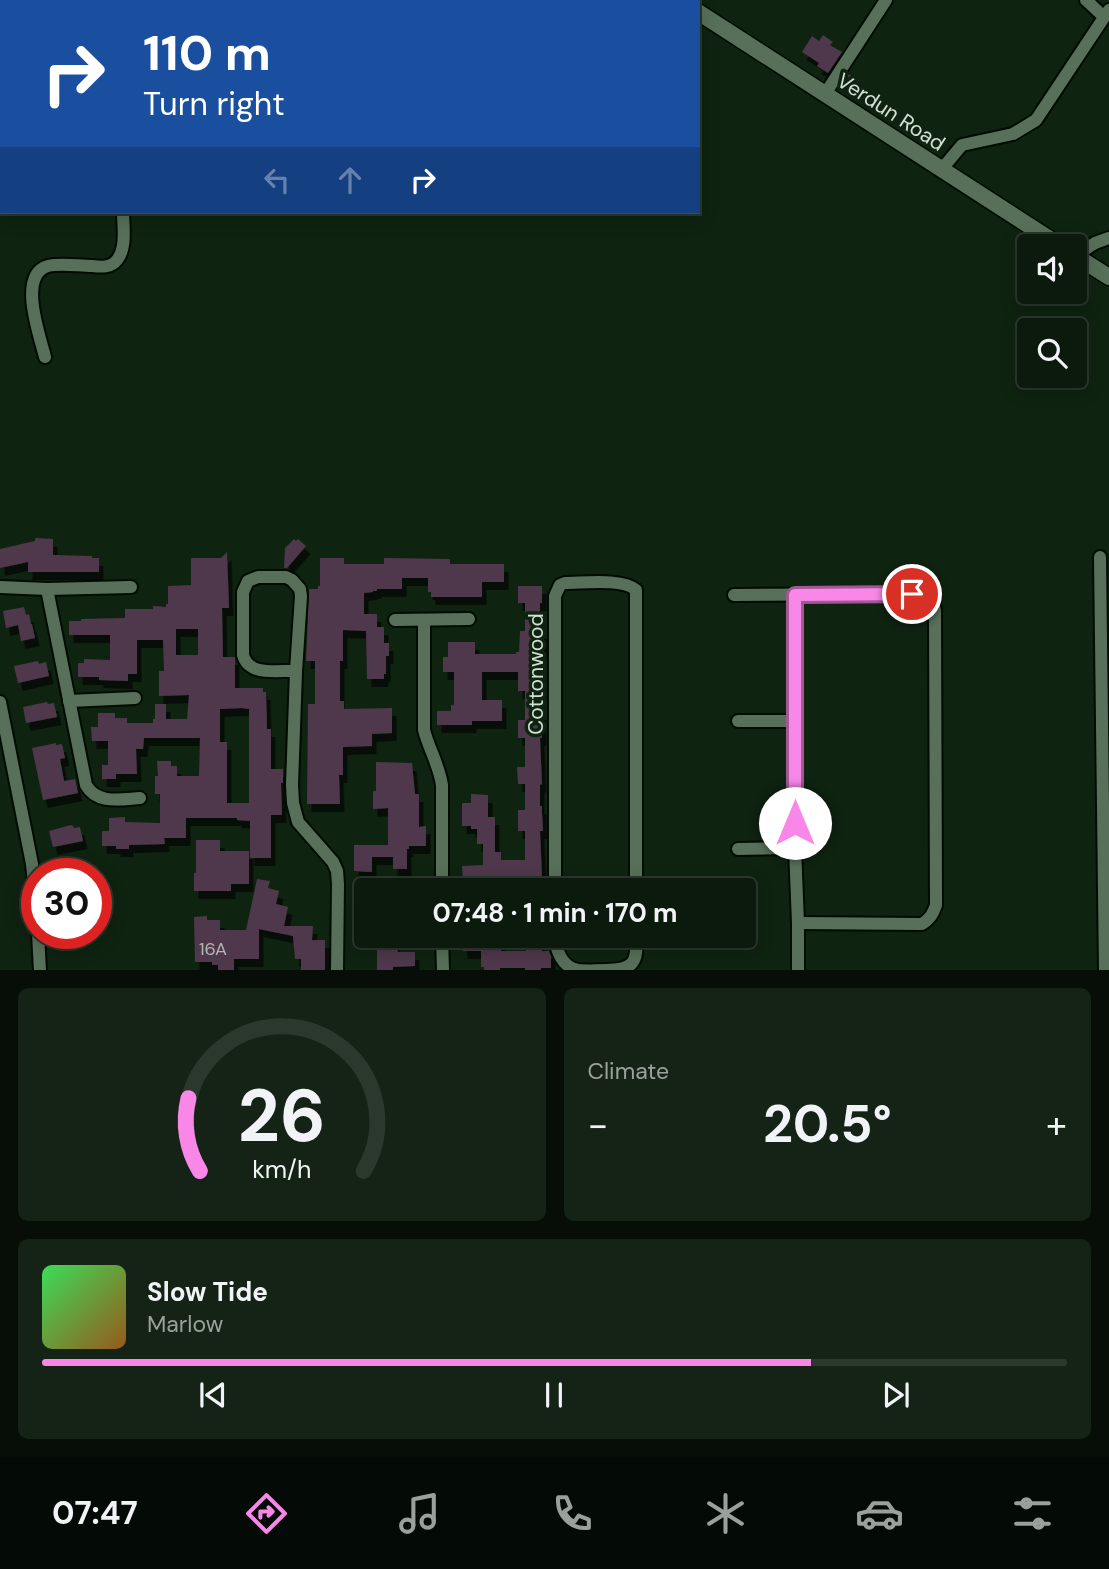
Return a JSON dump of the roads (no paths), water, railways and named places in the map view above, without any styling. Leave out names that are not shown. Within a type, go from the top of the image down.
[{"type":"street","points":[[825,94],[886,0]]},
{"type":"street","points":[[941,170],[962,145],[1013,134],[1036,120],[1107,13],[1086,0]]},
{"type":"street","name":"Verdun Road","points":[[700,13],[1042,234]]},
{"type":"street","points":[[45,357],[32,304],[31,293],[36,275],[40,270],[54,265],[102,267],[116,262],[122,248],[123,214]]},
{"type":"street","points":[[1087,248],[1109,238]]},
{"type":"street","points":[[1087,263],[1109,277]]},
{"type":"street","points":[[1100,557],[1105,970]]},
{"type":"street","points":[[296,671],[260,670],[251,668],[245,661],[243,592],[248,581],[258,577],[286,577],[300,589],[293,803],[298,822],[333,862],[337,871],[337,970]]},
{"type":"street","name":"Cottonwood","points":[[555,878],[555,596],[560,585],[565,583],[621,583],[631,585],[636,590],[636,878]]},
{"type":"street","points":[[0,587],[131,587]]},
{"type":"street","points":[[47,589],[86,785],[93,795],[106,799],[141,798]]},
{"type":"street","points":[[734,595],[912,594],[928,599],[935,610],[934,912],[922,924],[798,923]]},
{"type":"street","points":[[795,595],[798,970]]},
{"type":"street","points":[[395,620],[469,620]]},
{"type":"street","points":[[424,621],[424,730],[440,769],[442,785],[442,878]]},
{"type":"street","points":[[69,701],[135,698]]},
{"type":"street","points":[[0,702],[31,858]]},
{"type":"street","points":[[738,721],[795,721]]},
{"type":"street","points":[[738,849],[795,848]]},
{"type":"street","points":[[443,948],[443,970]]},
{"type":"street","points":[[556,948],[559,956],[568,965],[578,970],[615,970],[629,966],[633,962],[636,948]]},
{"type":"street","points":[[39,949],[40,970]]}]
